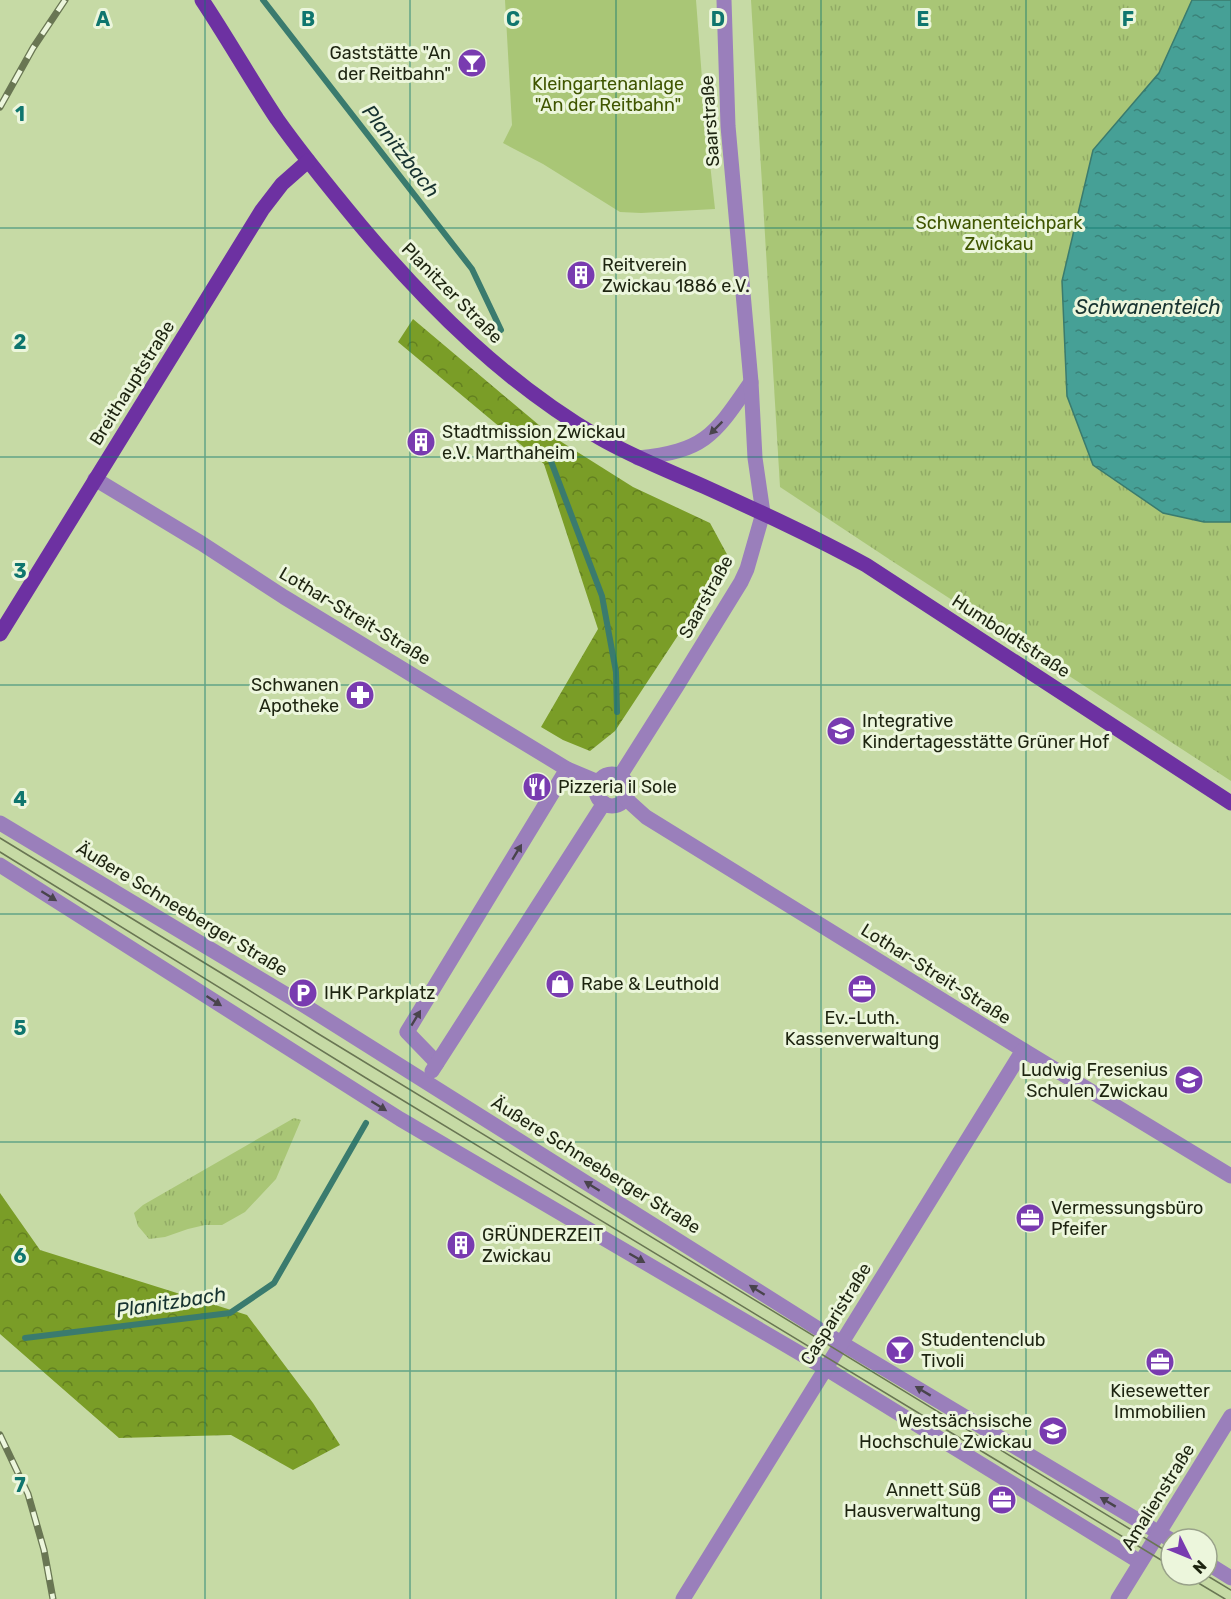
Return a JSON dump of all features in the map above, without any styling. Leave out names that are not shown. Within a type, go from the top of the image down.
[{"type":"main road","name":"Planitzer Straße","points":[[202,0],[276,117],[308,161],[392,262],[476,346],[507,374],[554,409],[602,439],[638,458],[763,513]]},
{"type":"main road","name":"Breithauptstraße","points":[[0,633],[262,210],[282,184],[308,161]]},
{"type":"main road","name":"Humboldtstraße","points":[[763,513],[829,544],[866,565],[1231,803]]},
{"type":"street","name":"Saarstraße","points":[[620,776],[741,582],[763,513],[755,458],[751,382],[728,126],[724,0]]},
{"type":"street","points":[[638,458],[665,455],[697,444],[721,424],[751,382]]},
{"type":"street","name":"Lothar-Streit-Straße","points":[[95,479],[567,769],[598,782]]},
{"type":"street","points":[[437,1063],[408,1032],[567,769]]},
{"type":"street","points":[[608,774],[620,776],[624,779],[628,789],[625,798],[613,806],[604,803],[597,796],[596,787],[600,778],[608,774]]},
{"type":"street","name":"Lothar-Streit-Straße","points":[[625,798],[646,817],[1231,1176]]},
{"type":"street","points":[[426,1081],[604,803]]},
{"type":"street","name":"Äußere Schneeberger Straße","points":[[0,823],[302,1004],[841,1342],[1159,1532]]},
{"type":"street","points":[[0,865],[400,1119],[825,1368],[1140,1562]]},
{"type":"street","name":"Casparistraße","points":[[683,1599],[1023,1050]]},
{"type":"street","name":"Amalienstraße","points":[[1170,1527],[1231,1416]]},
{"type":"street","name":"Amalienstraße","points":[[1118,1599],[1140,1562],[1159,1542]]},
{"type":"green space","name":"Kleingartenanlage \"An der Reitbahn\"","points":[[505,0],[696,0],[715,209],[620,212],[543,164],[503,143],[512,125]]},
{"type":"green space","name":"Schwanenteichpark Zwickau","points":[[751,0],[1231,0],[1231,781],[780,487]]},
{"type":"green space","points":[[413,319],[552,436],[633,487],[710,523],[729,558],[615,731],[590,751],[563,740],[541,727],[598,629],[544,464],[398,342]]},
{"type":"green space","points":[[294,1118],[301,1120],[276,1179],[245,1212],[222,1225],[205,1225],[165,1237],[149,1239],[138,1226],[134,1213],[143,1205]]},
{"type":"green space","points":[[0,1193],[40,1250],[247,1315],[313,1403],[340,1445],[293,1470],[231,1435],[119,1438],[0,1334]]},
{"type":"water","name":"Schwanenteich","points":[[1192,0],[1231,0],[1231,522],[1204,522],[1163,513],[1093,465],[1067,396],[1062,281],[1093,150],[1159,73]]},
{"type":"waterway","name":"Planitzbach","points":[[263,0],[472,269],[501,330]]},
{"type":"waterway","name":"Planitzbach","points":[[549,456],[602,596],[616,672],[617,712]]},
{"type":"waterway","name":"Planitzbach","points":[[25,1338],[230,1313],[274,1283],[366,1123]]},
{"type":"tram line","points":[[0,838],[1159,1547]]},
{"type":"tram line","points":[[0,852],[366,1078],[1159,1559]]},
{"type":"tram line","points":[[1219,1583],[1231,1590]]},
{"type":"tram line","points":[[1205,1587],[1225,1599]]},
{"type":"railway","points":[[0,107],[33,48],[65,0]]},
{"type":"railway","points":[[0,1435],[28,1494],[44,1550],[53,1599]]},
{"type":"place","name":"Gaststätte \"An der Reitbahn\"","points":[[472,63]]},
{"type":"place","name":"Reitverein Zwickau 1886 e.V.","points":[[581,275]]},
{"type":"place","name":"Stadtmission Zwickau e.V. Marthaheim","points":[[421,442]]},
{"type":"place","name":"Schwanen Apotheke","points":[[360,695]]},
{"type":"place","name":"Integrative Kindertagesstätte Grüner Hof","points":[[841,731]]},
{"type":"place","name":"Pizzeria il Sole","points":[[537,787]]},
{"type":"place","name":"Rabe & Leuthold","points":[[560,984]]},
{"type":"place","name":"Ev.-Luth. Kassenverwaltung","points":[[862,989]]},
{"type":"place","name":"IHK Parkplatz","points":[[303,993]]},
{"type":"place","name":"Ludwig Fresenius Schulen Zwickau","points":[[1189,1080]]},
{"type":"place","name":"Vermessungsbüro Pfeifer","points":[[1030,1218]]},
{"type":"place","name":"GRÜNDERZEIT Zwickau","points":[[461,1245]]},
{"type":"place","name":"Studentenclub Tivoli","points":[[900,1350]]},
{"type":"place","name":"Kiesewetter Immobilien","points":[[1160,1362]]},
{"type":"place","name":"Westsächsische Hochschule Zwickau","points":[[1053,1431]]},
{"type":"place","name":"Annett Süß Hausverwaltung","points":[[1002,1500]]}]
